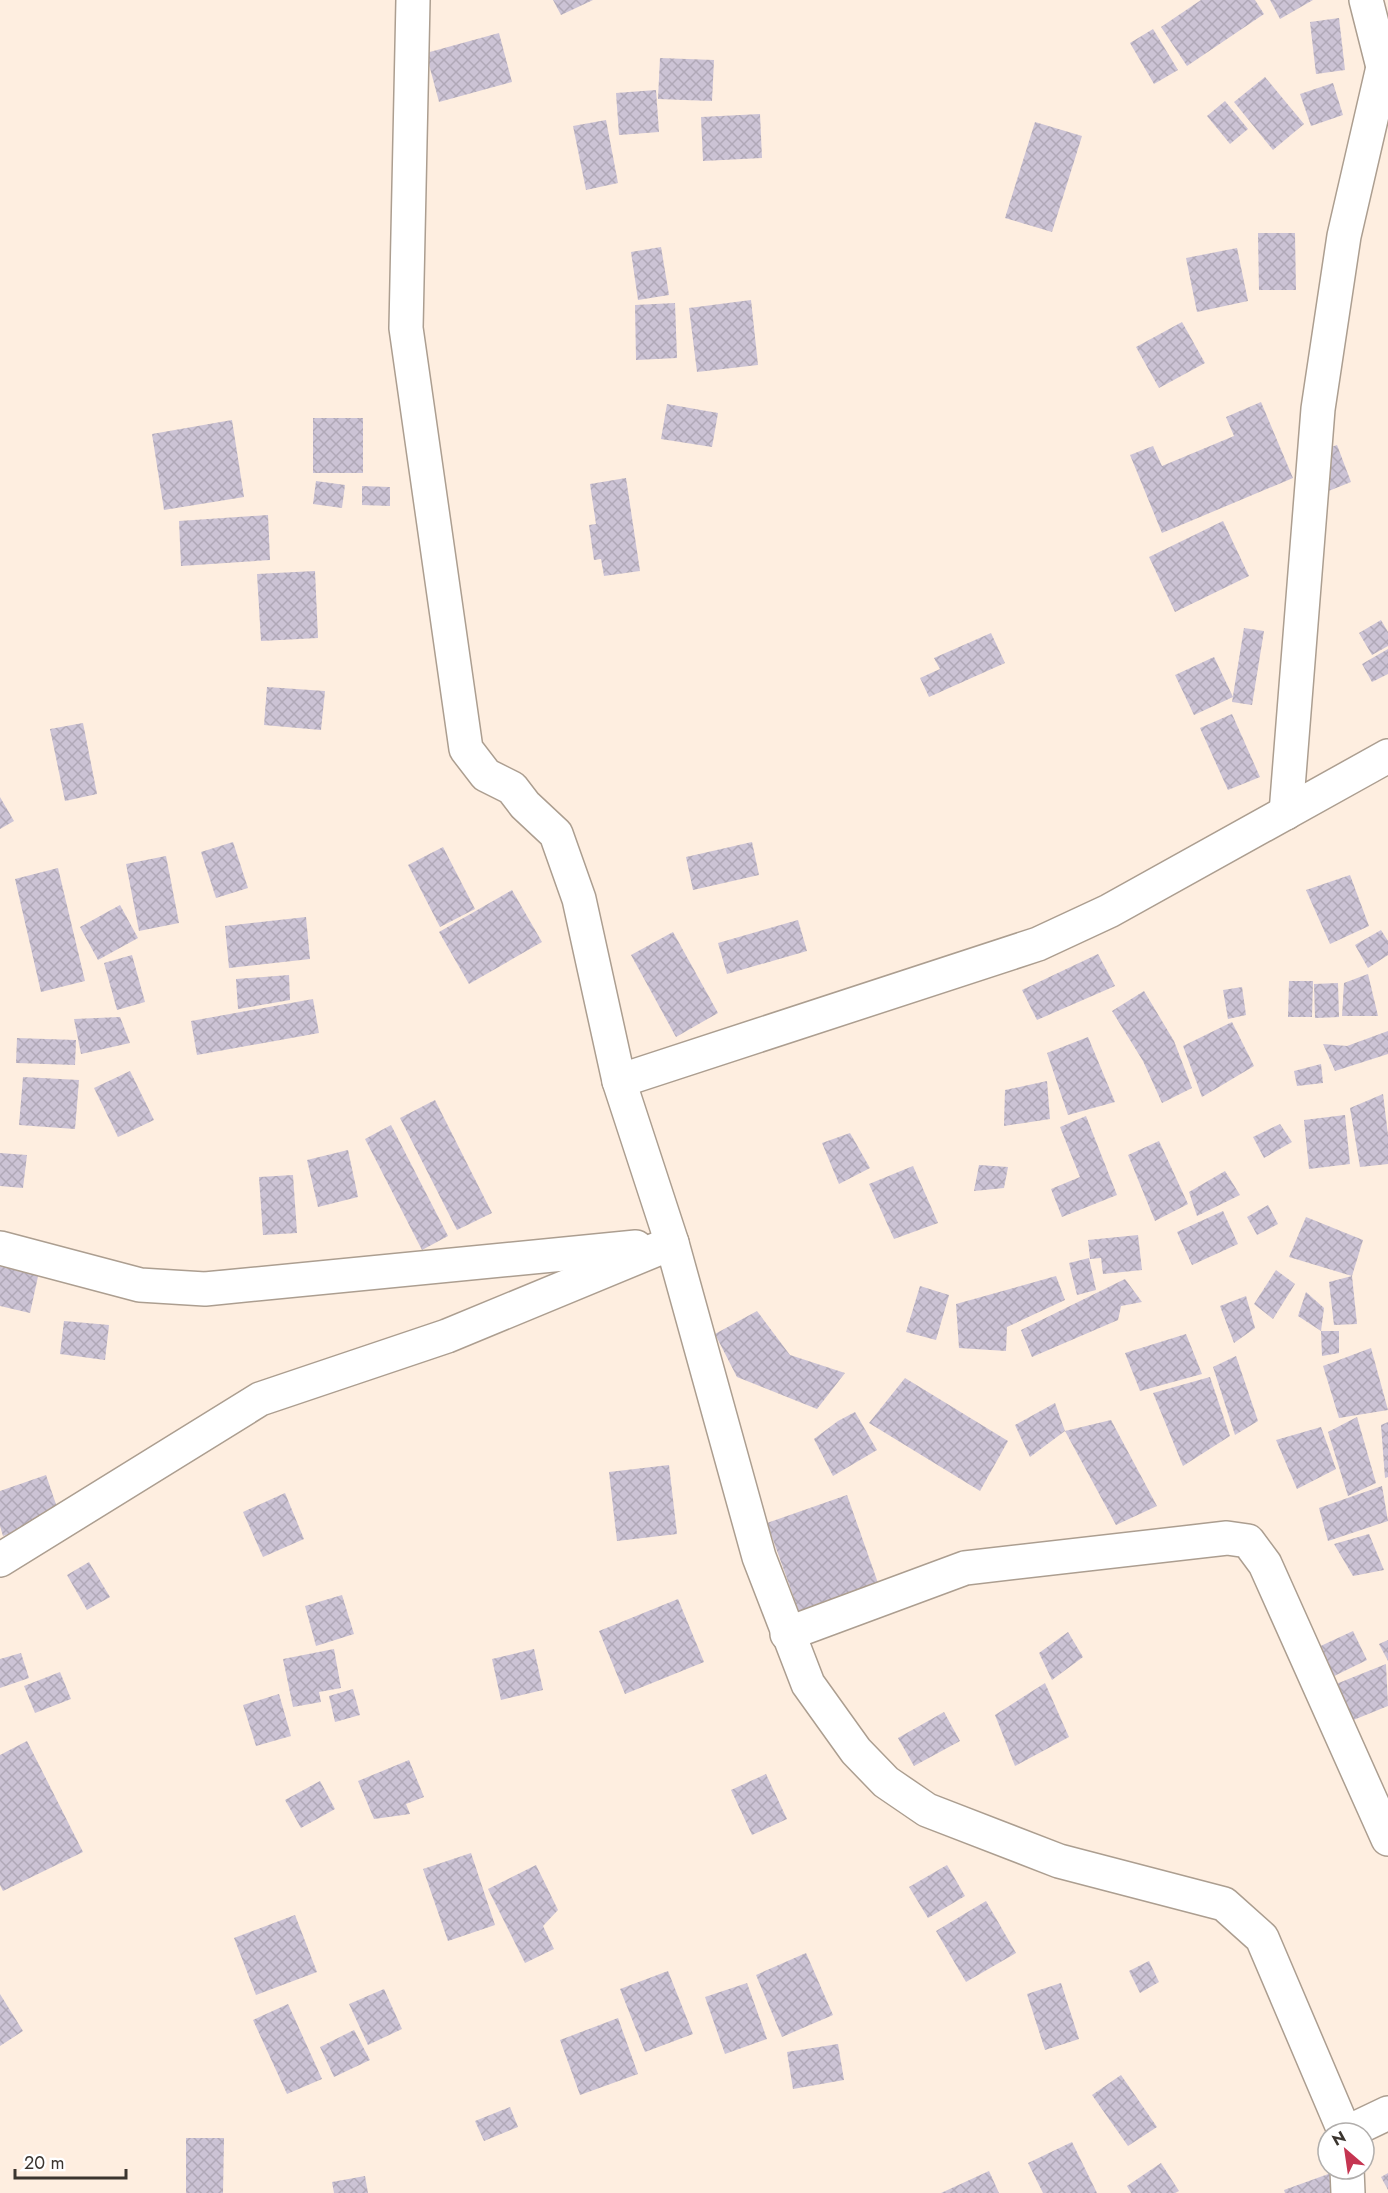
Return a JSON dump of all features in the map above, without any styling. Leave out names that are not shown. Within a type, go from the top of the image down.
[{"type":"street","points":[[413,0],[406,328],[466,749],[486,775],[512,788],[525,805],[556,834],[579,899],[619,1081],[672,1243],[759,1557],[808,1684],[856,1750],[886,1782],[927,1810],[1059,1861],[1224,1904],[1262,1938],[1341,2121]]},
{"type":"street","points":[[1286,813],[1317,409],[1344,236],[1385,70],[1366,0]]},
{"type":"street","points":[[619,1081],[1038,944],[1110,911],[1388,756]]},
{"type":"street","points":[[0,1248],[140,1285],[205,1288],[672,1243]]},
{"type":"street","points":[[0,1560],[260,1398],[447,1336],[672,1243]]},
{"type":"street","points":[[788,1634],[965,1568],[1227,1538],[1248,1541],[1265,1564],[1388,1839]]},
{"type":"street","points":[[1371,2121],[1388,2113]]},
{"type":"building","points":[[553,0],[593,0],[561,15]]},
{"type":"building","points":[[1201,0],[1255,0],[1264,14],[1187,66],[1161,27]]},
{"type":"building","points":[[1270,0],[1313,0],[1280,19]]},
{"type":"building","points":[[1339,18],[1345,70],[1316,74],[1310,22]]},
{"type":"building","points":[[1153,29],[1178,70],[1154,84],[1130,43]]},
{"type":"building","points":[[499,33],[512,82],[439,102],[426,53]]},
{"type":"building","points":[[660,58],[714,60],[712,101],[658,99]]},
{"type":"building","points":[[1265,77],[1304,124],[1273,150],[1234,102]]},
{"type":"building","points":[[1333,83],[1343,115],[1311,126],[1300,94]]},
{"type":"building","points":[[656,90],[659,132],[619,135],[616,93]]},
{"type":"building","points":[[1225,101],[1248,129],[1230,144],[1207,116]]},
{"type":"building","points":[[760,114],[762,158],[703,161],[701,117]]},
{"type":"building","points":[[606,120],[618,183],[586,190],[573,126]]},
{"type":"building","points":[[1035,122],[1082,136],[1052,232],[1005,218]]},
{"type":"building","points":[[1258,233],[1295,233],[1296,290],[1259,290]]},
{"type":"building","points":[[661,247],[669,295],[638,300],[631,252]]},
{"type":"building","points":[[1237,248],[1248,301],[1197,312],[1186,258]]},
{"type":"building","points":[[751,300],[758,365],[697,372],[689,308]]},
{"type":"building","points":[[675,303],[677,358],[636,360],[635,305]]},
{"type":"building","points":[[1182,322],[1205,363],[1159,388],[1136,347]]},
{"type":"building","points":[[1261,402],[1293,478],[1162,533],[1130,455],[1153,446],[1162,466],[1234,436],[1226,417]]},
{"type":"building","points":[[667,404],[718,413],[712,447],[661,439]]},
{"type":"building","points":[[313,418],[363,418],[363,473],[313,473]]},
{"type":"building","points":[[232,420],[244,497],[164,510],[152,434]]},
{"type":"building","points":[[1337,445],[1351,482],[1316,496],[1316,452]]},
{"type":"building","points":[[626,478],[640,571],[604,576],[601,559],[594,560],[589,525],[596,524],[590,484]]},
{"type":"building","points":[[316,481],[345,485],[342,508],[313,504]]},
{"type":"building","points":[[362,486],[390,487],[390,506],[362,505]]},
{"type":"building","points":[[268,515],[270,560],[181,566],[179,521]]},
{"type":"building","points":[[1223,521],[1249,576],[1175,612],[1149,557]]},
{"type":"building","points":[[315,571],[318,638],[261,641],[257,574]]},
{"type":"building","points":[[1381,620],[1388,632],[1388,646],[1372,655],[1359,633]]},
{"type":"building","points":[[1244,628],[1264,631],[1252,705],[1232,702]]},
{"type":"building","points":[[991,633],[1005,663],[929,697],[920,678],[940,669],[934,658]]},
{"type":"building","points":[[1388,649],[1388,674],[1372,682],[1362,664]]},
{"type":"building","points":[[1214,657],[1233,697],[1194,715],[1175,675]]},
{"type":"building","points":[[267,687],[325,691],[321,730],[264,725]]},
{"type":"building","points":[[1232,714],[1260,777],[1228,790],[1200,728]]},
{"type":"building","points":[[83,723],[97,794],[65,801],[50,729]]},
{"type":"building","points":[[0,797],[14,821],[0,829]]},
{"type":"building","points":[[233,842],[248,888],[216,898],[201,852]]},
{"type":"building","points":[[752,842],[759,875],[693,890],[686,857]]},
{"type":"building","points":[[443,847],[475,909],[440,927],[408,865]]},
{"type":"building","points":[[166,856],[179,923],[139,931],[126,864]]},
{"type":"building","points":[[58,868],[85,981],[41,992],[15,879]]},
{"type":"building","points":[[1350,875],[1369,926],[1330,944],[1306,890]]},
{"type":"building","points":[[512,890],[542,942],[469,984],[439,932]]},
{"type":"building","points":[[120,905],[138,938],[98,960],[80,927]]},
{"type":"building","points":[[306,917],[310,959],[229,968],[225,926]]},
{"type":"building","points":[[798,920],[807,951],[727,974],[718,943]]},
{"type":"building","points":[[1381,930],[1388,941],[1388,955],[1368,968],[1355,945]]},
{"type":"building","points":[[673,932],[718,1013],[676,1037],[631,955]]},
{"type":"building","points":[[1098,954],[1115,986],[1037,1020],[1022,990]]},
{"type":"building","points":[[132,955],[145,1002],[117,1010],[104,963]]},
{"type":"building","points":[[1368,974],[1378,1016],[1342,1016],[1344,983]]},
{"type":"building","points":[[289,975],[290,1000],[238,1009],[236,979]]},
{"type":"building","points":[[1289,981],[1313,981],[1312,1017],[1288,1017]]},
{"type":"building","points":[[1338,983],[1339,1017],[1315,1018],[1314,984]]},
{"type":"building","points":[[1242,987],[1246,1015],[1228,1019],[1223,990]]},
{"type":"building","points":[[1144,991],[1174,1041],[1192,1088],[1162,1103],[1143,1061],[1112,1011]]},
{"type":"building","points":[[313,999],[319,1033],[197,1055],[191,1021]]},
{"type":"building","points":[[120,1017],[130,1043],[81,1054],[74,1019]]},
{"type":"building","points":[[1232,1022],[1254,1066],[1202,1097],[1183,1046]]},
{"type":"building","points":[[1388,1031],[1388,1054],[1335,1071],[1323,1044],[1347,1046]]},
{"type":"building","points":[[1088,1037],[1115,1102],[1068,1115],[1047,1053]]},
{"type":"building","points":[[17,1038],[76,1040],[75,1065],[16,1063]]},
{"type":"building","points":[[1321,1064],[1323,1083],[1297,1086],[1294,1071]]},
{"type":"building","points":[[130,1071],[154,1120],[118,1137],[94,1088]]},
{"type":"building","points":[[23,1077],[79,1080],[75,1129],[19,1125]]},
{"type":"building","points":[[1047,1081],[1050,1119],[1004,1126],[1005,1090]]},
{"type":"building","points":[[1383,1094],[1388,1135],[1388,1164],[1360,1167],[1350,1108]]},
{"type":"building","points":[[435,1100],[492,1213],[457,1230],[400,1118]]},
{"type":"building","points":[[1345,1115],[1350,1164],[1309,1169],[1304,1120]]},
{"type":"building","points":[[1086,1116],[1117,1195],[1062,1217],[1051,1189],[1080,1177],[1060,1127]]},
{"type":"building","points":[[1280,1124],[1292,1142],[1264,1158],[1253,1137]]},
{"type":"building","points":[[391,1125],[448,1236],[422,1250],[365,1139]]},
{"type":"building","points":[[850,1133],[870,1168],[839,1184],[822,1143]]},
{"type":"building","points":[[1159,1141],[1188,1204],[1155,1221],[1128,1155]]},
{"type":"building","points":[[348,1150],[358,1197],[318,1207],[307,1160]]},
{"type":"building","points":[[0,1153],[27,1155],[23,1188],[0,1186]]},
{"type":"building","points":[[979,1165],[1008,1167],[1004,1188],[974,1191]]},
{"type":"building","points":[[913,1166],[938,1223],[894,1239],[869,1184]]},
{"type":"building","points":[[1225,1171],[1240,1195],[1197,1216],[1189,1192]]},
{"type":"building","points":[[293,1175],[297,1233],[263,1235],[259,1177]]},
{"type":"building","points":[[1268,1205],[1278,1224],[1257,1235],[1247,1217]]},
{"type":"building","points":[[1223,1211],[1238,1244],[1192,1265],[1177,1232]]},
{"type":"building","points":[[1306,1217],[1363,1240],[1352,1276],[1289,1257]]},
{"type":"building","points":[[1138,1235],[1142,1270],[1103,1274],[1101,1258],[1090,1259],[1088,1240]]},
{"type":"building","points":[[1089,1258],[1096,1290],[1077,1295],[1069,1263]]},
{"type":"building","points":[[0,1264],[39,1272],[30,1313],[0,1306]]},
{"type":"building","points":[[1276,1270],[1295,1284],[1273,1319],[1254,1304]]},
{"type":"building","points":[[1056,1276],[1065,1300],[1007,1327],[1006,1351],[959,1348],[956,1304]]},
{"type":"building","points":[[1352,1276],[1357,1324],[1334,1325],[1329,1282]]},
{"type":"building","points":[[1125,1279],[1142,1302],[1121,1306],[1118,1320],[1032,1357],[1021,1330]]},
{"type":"building","points":[[920,1286],[949,1295],[936,1340],[906,1332]]},
{"type":"building","points":[[1306,1292],[1324,1308],[1321,1331],[1298,1316]]},
{"type":"building","points":[[1246,1296],[1255,1328],[1234,1343],[1220,1306]]},
{"type":"building","points":[[757,1311],[790,1355],[845,1373],[817,1409],[737,1377],[715,1334]]},
{"type":"building","points":[[64,1321],[109,1325],[105,1360],[60,1354]]},
{"type":"building","points":[[1321,1331],[1339,1331],[1339,1353],[1322,1356]]},
{"type":"building","points":[[1186,1334],[1202,1374],[1140,1391],[1125,1353]]},
{"type":"building","points":[[1371,1348],[1388,1410],[1339,1418],[1323,1366]]},
{"type":"building","points":[[1236,1356],[1258,1421],[1235,1435],[1213,1367]]},
{"type":"building","points":[[1210,1377],[1230,1436],[1183,1466],[1153,1393]]},
{"type":"building","points":[[905,1378],[1008,1441],[980,1491],[869,1423]]},
{"type":"building","points":[[1055,1403],[1065,1431],[1030,1457],[1015,1425]]},
{"type":"building","points":[[855,1412],[877,1450],[833,1476],[814,1439],[838,1421]]},
{"type":"building","points":[[1357,1417],[1376,1483],[1348,1496],[1328,1432]]},
{"type":"building","points":[[1111,1420],[1157,1506],[1116,1525],[1065,1431]]},
{"type":"building","points":[[1388,1422],[1388,1477],[1385,1478],[1381,1425]]},
{"type":"building","points":[[1321,1427],[1336,1469],[1297,1489],[1276,1440]]},
{"type":"building","points":[[669,1465],[677,1534],[617,1541],[609,1472]]},
{"type":"building","points":[[46,1475],[60,1516],[3,1536],[0,1526],[0,1491]]},
{"type":"building","points":[[1382,1486],[1388,1521],[1328,1541],[1319,1508]]},
{"type":"building","points":[[285,1493],[304,1539],[263,1557],[243,1512]]},
{"type":"building","points":[[847,1495],[878,1583],[799,1612],[767,1523]]},
{"type":"building","points":[[1369,1534],[1384,1570],[1353,1576],[1334,1544]]},
{"type":"building","points":[[89,1562],[110,1597],[87,1610],[67,1575]]},
{"type":"building","points":[[342,1595],[354,1634],[316,1646],[305,1606]]},
{"type":"building","points":[[678,1599],[704,1662],[625,1694],[599,1631]]},
{"type":"building","points":[[1353,1631],[1367,1660],[1326,1680],[1312,1650]]},
{"type":"building","points":[[1068,1632],[1083,1657],[1052,1680],[1039,1653]]},
{"type":"building","points":[[1388,1640],[1388,1661],[1379,1644]]},
{"type":"building","points":[[334,1649],[341,1688],[319,1692],[321,1702],[293,1707],[283,1659]]},
{"type":"building","points":[[534,1649],[543,1690],[501,1700],[492,1659]]},
{"type":"building","points":[[21,1653],[29,1678],[0,1688],[0,1659]]},
{"type":"building","points":[[1386,1664],[1388,1706],[1346,1723],[1331,1686]]},
{"type":"building","points":[[60,1672],[71,1699],[35,1713],[24,1686]]},
{"type":"building","points":[[1045,1683],[1069,1737],[1015,1766],[995,1715]]},
{"type":"building","points":[[353,1689],[360,1715],[335,1722],[329,1696]]},
{"type":"building","points":[[279,1694],[291,1736],[256,1746],[243,1705]]},
{"type":"building","points":[[944,1712],[960,1741],[914,1766],[898,1738]]},
{"type":"building","points":[[27,1741],[83,1852],[3,1891],[0,1885],[0,1755]]},
{"type":"building","points":[[409,1760],[424,1797],[406,1804],[410,1814],[374,1819],[358,1781]]},
{"type":"building","points":[[766,1774],[787,1819],[752,1835],[731,1790]]},
{"type":"building","points":[[320,1781],[335,1809],[301,1828],[285,1800]]},
{"type":"building","points":[[471,1853],[495,1925],[448,1941],[423,1869]]},
{"type":"building","points":[[536,1865],[558,1910],[543,1926],[554,1949],[525,1963],[488,1889]]},
{"type":"building","points":[[947,1865],[965,1896],[928,1918],[909,1887]]},
{"type":"building","points":[[986,1901],[1016,1953],[966,1982],[936,1931]]},
{"type":"building","points":[[295,1915],[317,1972],[256,1995],[234,1938]]},
{"type":"building","points":[[806,1953],[833,2015],[782,2037],[756,1975]]},
{"type":"building","points":[[1149,1961],[1159,1982],[1140,1993],[1129,1971]]},
{"type":"building","points":[[668,1971],[693,2034],[645,2052],[620,1989]]},
{"type":"building","points":[[747,1983],[767,2039],[725,2054],[705,1997]]},
{"type":"building","points":[[1061,1983],[1079,2039],[1045,2050],[1027,1994]]},
{"type":"building","points":[[384,1989],[402,2029],[368,2045],[349,2004]]},
{"type":"building","points":[[0,1994],[23,2031],[0,2046]]},
{"type":"building","points":[[288,2004],[322,2079],[287,2094],[253,2020]]},
{"type":"building","points":[[618,2018],[638,2074],[580,2095],[560,2040]]},
{"type":"building","points":[[354,2030],[370,2060],[334,2077],[320,2047]]},
{"type":"building","points":[[838,2044],[844,2080],[793,2089],[787,2052]]},
{"type":"building","points":[[1121,2075],[1157,2127],[1128,2146],[1092,2095]]},
{"type":"building","points":[[510,2107],[518,2127],[484,2141],[475,2121]]},
{"type":"building","points":[[186,2138],[224,2138],[223,2193],[186,2193]]},
{"type":"building","points":[[1072,2142],[1097,2193],[1043,2193],[1028,2163]]},
{"type":"building","points":[[1161,2163],[1179,2191],[1175,2193],[1131,2193],[1127,2186]]},
{"type":"building","points":[[989,2171],[999,2193],[941,2193]]},
{"type":"building","points":[[1388,2173],[1388,2190],[1381,2177]]},
{"type":"building","points":[[365,2176],[368,2193],[334,2193],[332,2182]]},
{"type":"building","points":[[1316,2178],[1316,2181],[1334,2181],[1339,2193],[1285,2193],[1284,2190]]}]
